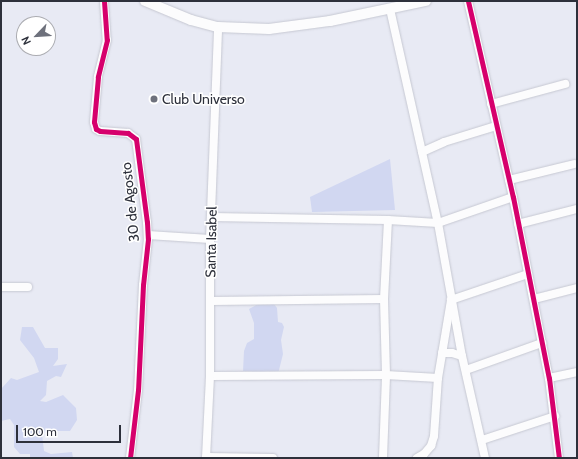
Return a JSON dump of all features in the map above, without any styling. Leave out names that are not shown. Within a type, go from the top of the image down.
[{"type":"main road","points":[[145,1],[191,20],[218,27],[269,29],[301,26],[426,1]]},
{"type":"street","name":"30 de Agosto","points":[[104,1],[107,40],[98,77],[94,122],[96,129],[100,131],[128,133],[136,139],[148,235],[143,285],[138,390],[130,458]]},
{"type":"street","points":[[468,1],[513,197],[534,299],[555,416],[559,458]]},
{"type":"street","points":[[390,9],[438,223],[462,356],[485,458]]},
{"type":"street","name":"Santa Isabel","points":[[206,458],[210,376],[210,239],[218,27]]},
{"type":"street","points":[[491,104],[565,84]]},
{"type":"street","points":[[422,152],[444,142],[496,126]]},
{"type":"street","points":[[509,180],[574,164]]},
{"type":"street","points":[[211,217],[388,220],[438,223],[513,197]]},
{"type":"street","points":[[518,224],[577,209]]},
{"type":"street","points":[[383,458],[386,375],[384,299],[388,220]]},
{"type":"street","points":[[148,235],[210,239]]},
{"type":"street","points":[[451,300],[528,274]]},
{"type":"street","points":[[1,287],[28,287]]},
{"type":"street","points":[[534,299],[577,288]]},
{"type":"street","points":[[211,301],[384,299]]},
{"type":"street","points":[[417,458],[424,454],[431,446],[434,436],[438,378],[451,300]]},
{"type":"street","points":[[466,370],[542,343]]},
{"type":"street","points":[[442,353],[452,353],[462,356]]},
{"type":"street","points":[[549,378],[577,372]]},
{"type":"street","points":[[210,376],[386,375],[438,378]]},
{"type":"street","points":[[482,440],[555,416]]},
{"type":"street","points":[[206,458],[273,458]]},
{"type":"shaded area","points":[[390,159],[395,210],[312,212],[310,197]]},
{"type":"shaded area","points":[[262,302],[274,304],[277,308],[278,322],[282,323],[284,327],[281,340],[283,354],[278,374],[243,371],[244,351],[247,343],[254,339],[254,323],[249,309]]},
{"type":"shaded area","points":[[22,327],[33,327],[45,348],[58,348],[58,359],[53,366],[67,364],[61,377],[56,376],[47,381],[46,395],[40,401],[46,402],[63,395],[76,408],[77,420],[70,431],[48,431],[42,434],[44,451],[51,454],[72,452],[73,458],[30,458],[30,454],[20,454],[14,447],[14,425],[10,419],[1,421],[1,389],[11,378],[17,380],[39,372],[34,358],[20,340]]},
{"type":"cycle path","points":[[104,1],[107,40],[98,77],[94,122],[96,129],[100,131],[128,133],[136,139],[148,239],[143,285],[138,390],[130,458]]},
{"type":"cycle path","points":[[468,1],[513,197],[549,378],[559,458]]},
{"type":"place","name":"Club Universo","points":[[154,99]]}]
